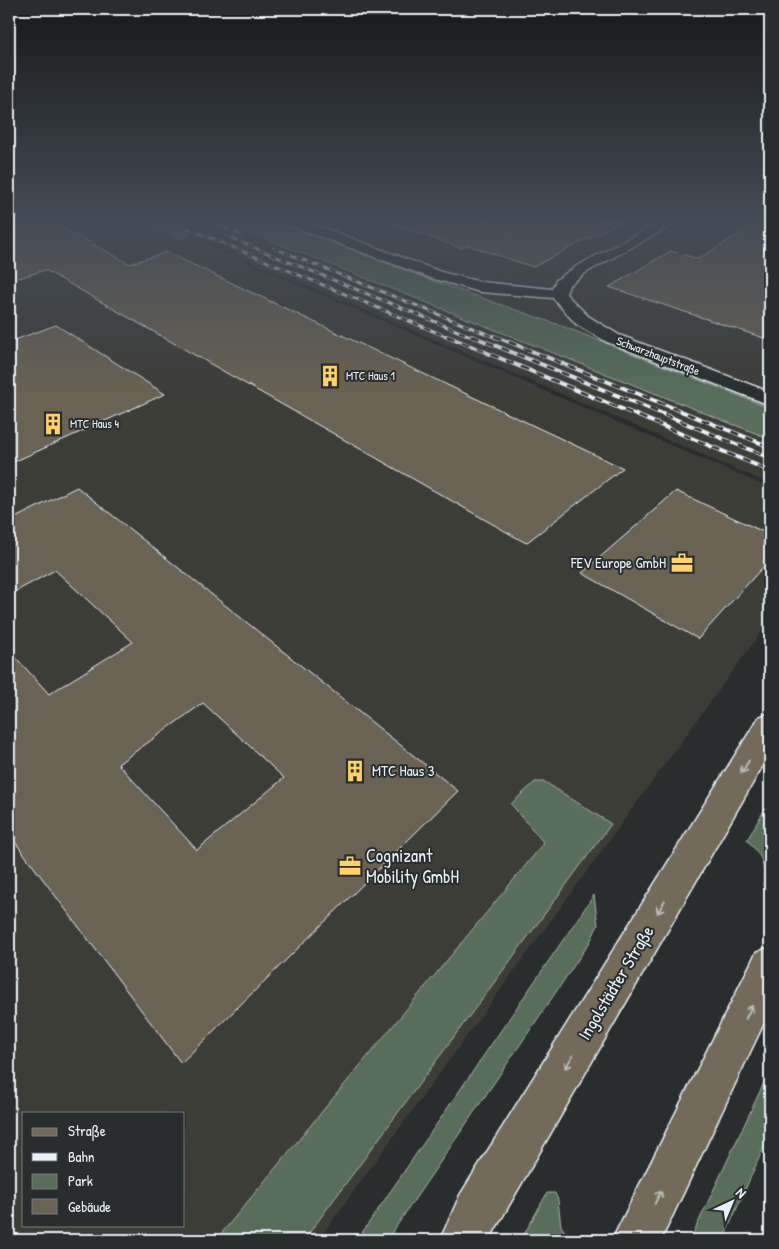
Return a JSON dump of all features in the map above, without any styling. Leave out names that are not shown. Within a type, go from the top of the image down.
[{"type":"main road","name":"Ingolstädter Straße","points":[[464,1240],[477,1212],[770,726]]},
{"type":"main road","points":[[636,1240],[770,967]]},
{"type":"street","points":[[454,279],[480,287],[558,294],[562,283],[567,279]]},
{"type":"street","name":"Schwarzhauptstraße","points":[[558,294],[580,319],[607,336],[770,398]]},
{"type":"shaded area","points":[[9,279],[285,279],[770,488],[770,620],[318,1240],[9,1240]]},
{"type":"shaded area","points":[[293,279],[770,279],[770,484]]},
{"type":"green space","points":[[368,279],[429,279],[562,326],[770,408],[770,439]]},
{"type":"green space","points":[[535,782],[545,782],[611,824],[304,1240],[216,1240],[544,843],[511,804]]},
{"type":"green space","points":[[770,800],[770,871],[763,886],[764,871],[762,861],[757,851],[747,840]]},
{"type":"green space","points":[[594,895],[598,925],[590,942],[387,1240],[357,1240]]},
{"type":"green space","points":[[770,1070],[770,1133],[723,1240],[690,1240]]},
{"type":"green space","points":[[547,1193],[555,1193],[558,1200],[561,1226],[571,1240],[521,1240]]},
{"type":"building","name":"MTC Haus 1","points":[[61,279],[224,279],[623,468],[526,543]]},
{"type":"building","points":[[622,279],[770,279],[770,340],[609,287]]},
{"type":"building","name":"MTC Haus 4","points":[[56,325],[165,394],[9,464],[9,342]]},
{"type":"building","name":"MTC Haus 3","points":[[77,487],[458,791],[181,1063],[9,834],[9,650],[49,694],[133,642],[55,570],[9,595],[9,521]],"holes":[[[203,703],[284,778],[197,850],[118,764]]]},
{"type":"building","points":[[676,491],[770,535],[770,559],[698,639],[582,573]]},
{"type":"railway","points":[[309,279],[450,338]]},
{"type":"railway","points":[[332,279],[475,338]]},
{"type":"railway","points":[[352,279],[497,338]]},
{"type":"railway","points":[[447,336],[770,471]]},
{"type":"railway","points":[[472,336],[770,458]]},
{"type":"railway","points":[[494,336],[770,447]]},
{"type":"place","name":"MTC Haus 1","points":[[330,376]]},
{"type":"place","name":"MTC Haus 4","points":[[53,424]]},
{"type":"place","name":"FEV Europe GmbH","points":[[682,563]]},
{"type":"place","name":"MTC Haus 3","points":[[355,771]]},
{"type":"place","name":"Cognizant Mobility GmbH","points":[[350,866]]}]
